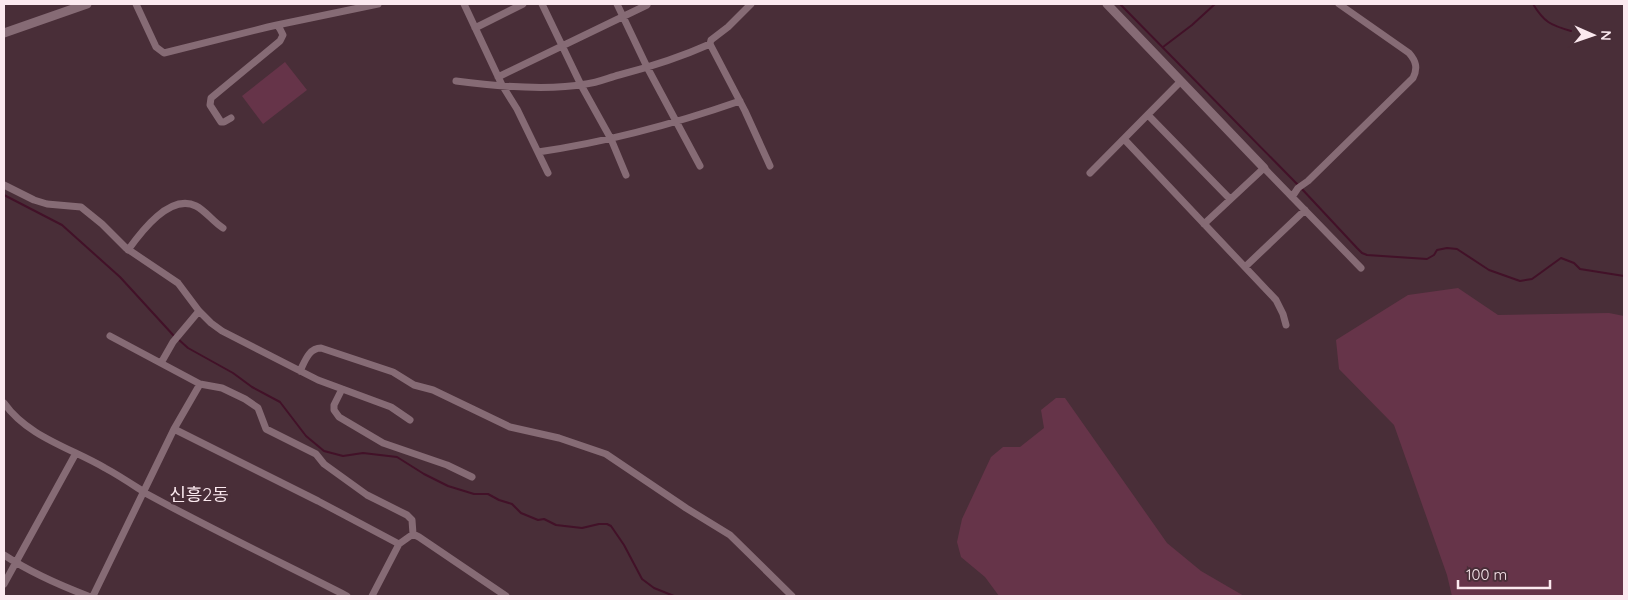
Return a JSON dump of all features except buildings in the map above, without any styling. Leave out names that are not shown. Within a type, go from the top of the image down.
[{"type":"street","points":[[4,33],[87,4]]},
{"type":"street","points":[[136,4],[156,47],[164,53],[378,4]]},
{"type":"street","points":[[464,4],[498,77],[517,109],[548,173]]},
{"type":"street","points":[[476,28],[523,4]]},
{"type":"street","points":[[542,4],[581,85],[611,139],[626,175]]},
{"type":"street","points":[[617,4],[647,68],[700,166]]},
{"type":"street","points":[[456,81],[502,85],[581,85],[647,68],[710,44],[711,40],[728,27],[751,4]]},
{"type":"street","points":[[1107,4],[1361,268]]},
{"type":"street","points":[[1292,197],[1300,187],[1413,78],[1416,72],[1414,58],[1409,53],[1340,4]]},
{"type":"street","points":[[498,77],[647,5]]},
{"type":"street","points":[[231,118],[222,122],[212,110],[211,98],[282,38],[280,29],[277,26]]},
{"type":"street","points":[[710,44],[740,101],[770,166]]},
{"type":"street","points":[[1090,173],[1181,81]]},
{"type":"street","points":[[538,152],[611,139],[676,122],[740,101]]},
{"type":"street","points":[[1148,115],[1230,199]]},
{"type":"street","points":[[1124,139],[1276,300],[1286,325]]},
{"type":"street","points":[[1204,224],[1264,168]]},
{"type":"street","points":[[4,185],[34,200],[47,204],[81,207],[102,224],[128,250],[178,283],[199,311],[222,331],[300,371],[391,408],[410,420]]},
{"type":"street","points":[[128,250],[155,218],[168,208],[181,203],[195,206],[223,228]]},
{"type":"street","points":[[1245,267],[1305,210]]},
{"type":"street","points":[[161,363],[173,342],[199,311]]},
{"type":"street","points":[[110,336],[200,384],[222,388],[245,399],[258,408],[266,428],[316,454],[324,464],[367,495],[407,515],[412,520],[412,534]]},
{"type":"street","points":[[300,371],[311,350],[321,348],[393,372],[414,384],[433,390],[510,427],[559,438],[606,454],[730,535],[792,596]]},
{"type":"street","points":[[93,596],[174,429],[200,384]]},
{"type":"street","points":[[342,389],[334,405],[334,410],[339,417],[384,443],[447,465],[472,477]]},
{"type":"street","points":[[4,404],[28,428],[259,553],[347,596]]},
{"type":"street","points":[[174,429],[326,505],[398,544]]},
{"type":"street","points":[[4,584],[76,453]]},
{"type":"street","points":[[372,596],[398,544],[412,534]]},
{"type":"street","points":[[412,534],[420,537],[506,596]]},
{"type":"street","points":[[4,555],[16,563],[63,586],[88,596]]},
{"type":"shaded area","points":[[285,62],[307,90],[263,124],[242,96]]},
{"type":"shaded area","points":[[1458,288],[1498,315],[1609,313],[1624,316],[1624,596],[1452,596],[1447,575],[1394,425],[1339,369],[1336,340],[1408,295]]},
{"type":"shaded area","points":[[1056,398],[1065,398],[1167,543],[1201,571],[1244,596],[999,596],[985,577],[961,557],[957,542],[962,519],[991,457],[1003,447],[1020,447],[1044,428],[1041,410]]},
{"type":"waterway","points":[[1120,4],[1298,185]]},
{"type":"waterway","points":[[1163,47],[1192,25],[1215,4]]},
{"type":"waterway","points":[[1533,4],[1548,22],[1571,31]]},
{"type":"waterway","points":[[1301,188],[1357,248],[1367,255],[1427,259],[1434,255],[1437,250],[1447,248],[1457,249],[1489,270],[1520,281],[1532,279],[1561,258],[1574,263],[1580,269],[1624,276]]},
{"type":"waterway","points":[[4,195],[62,225],[120,277],[174,336]]},
{"type":"waterway","points":[[178,339],[188,348],[280,402],[306,436],[324,451],[343,456],[363,453],[397,457],[448,486],[474,494],[488,494],[512,504],[521,513],[538,520],[544,519],[556,525],[582,528],[599,524],[611,526],[624,545],[642,579],[654,588],[674,596]]},
{"type":"district","name":"신흥2동","points":[[199,495]]}]
